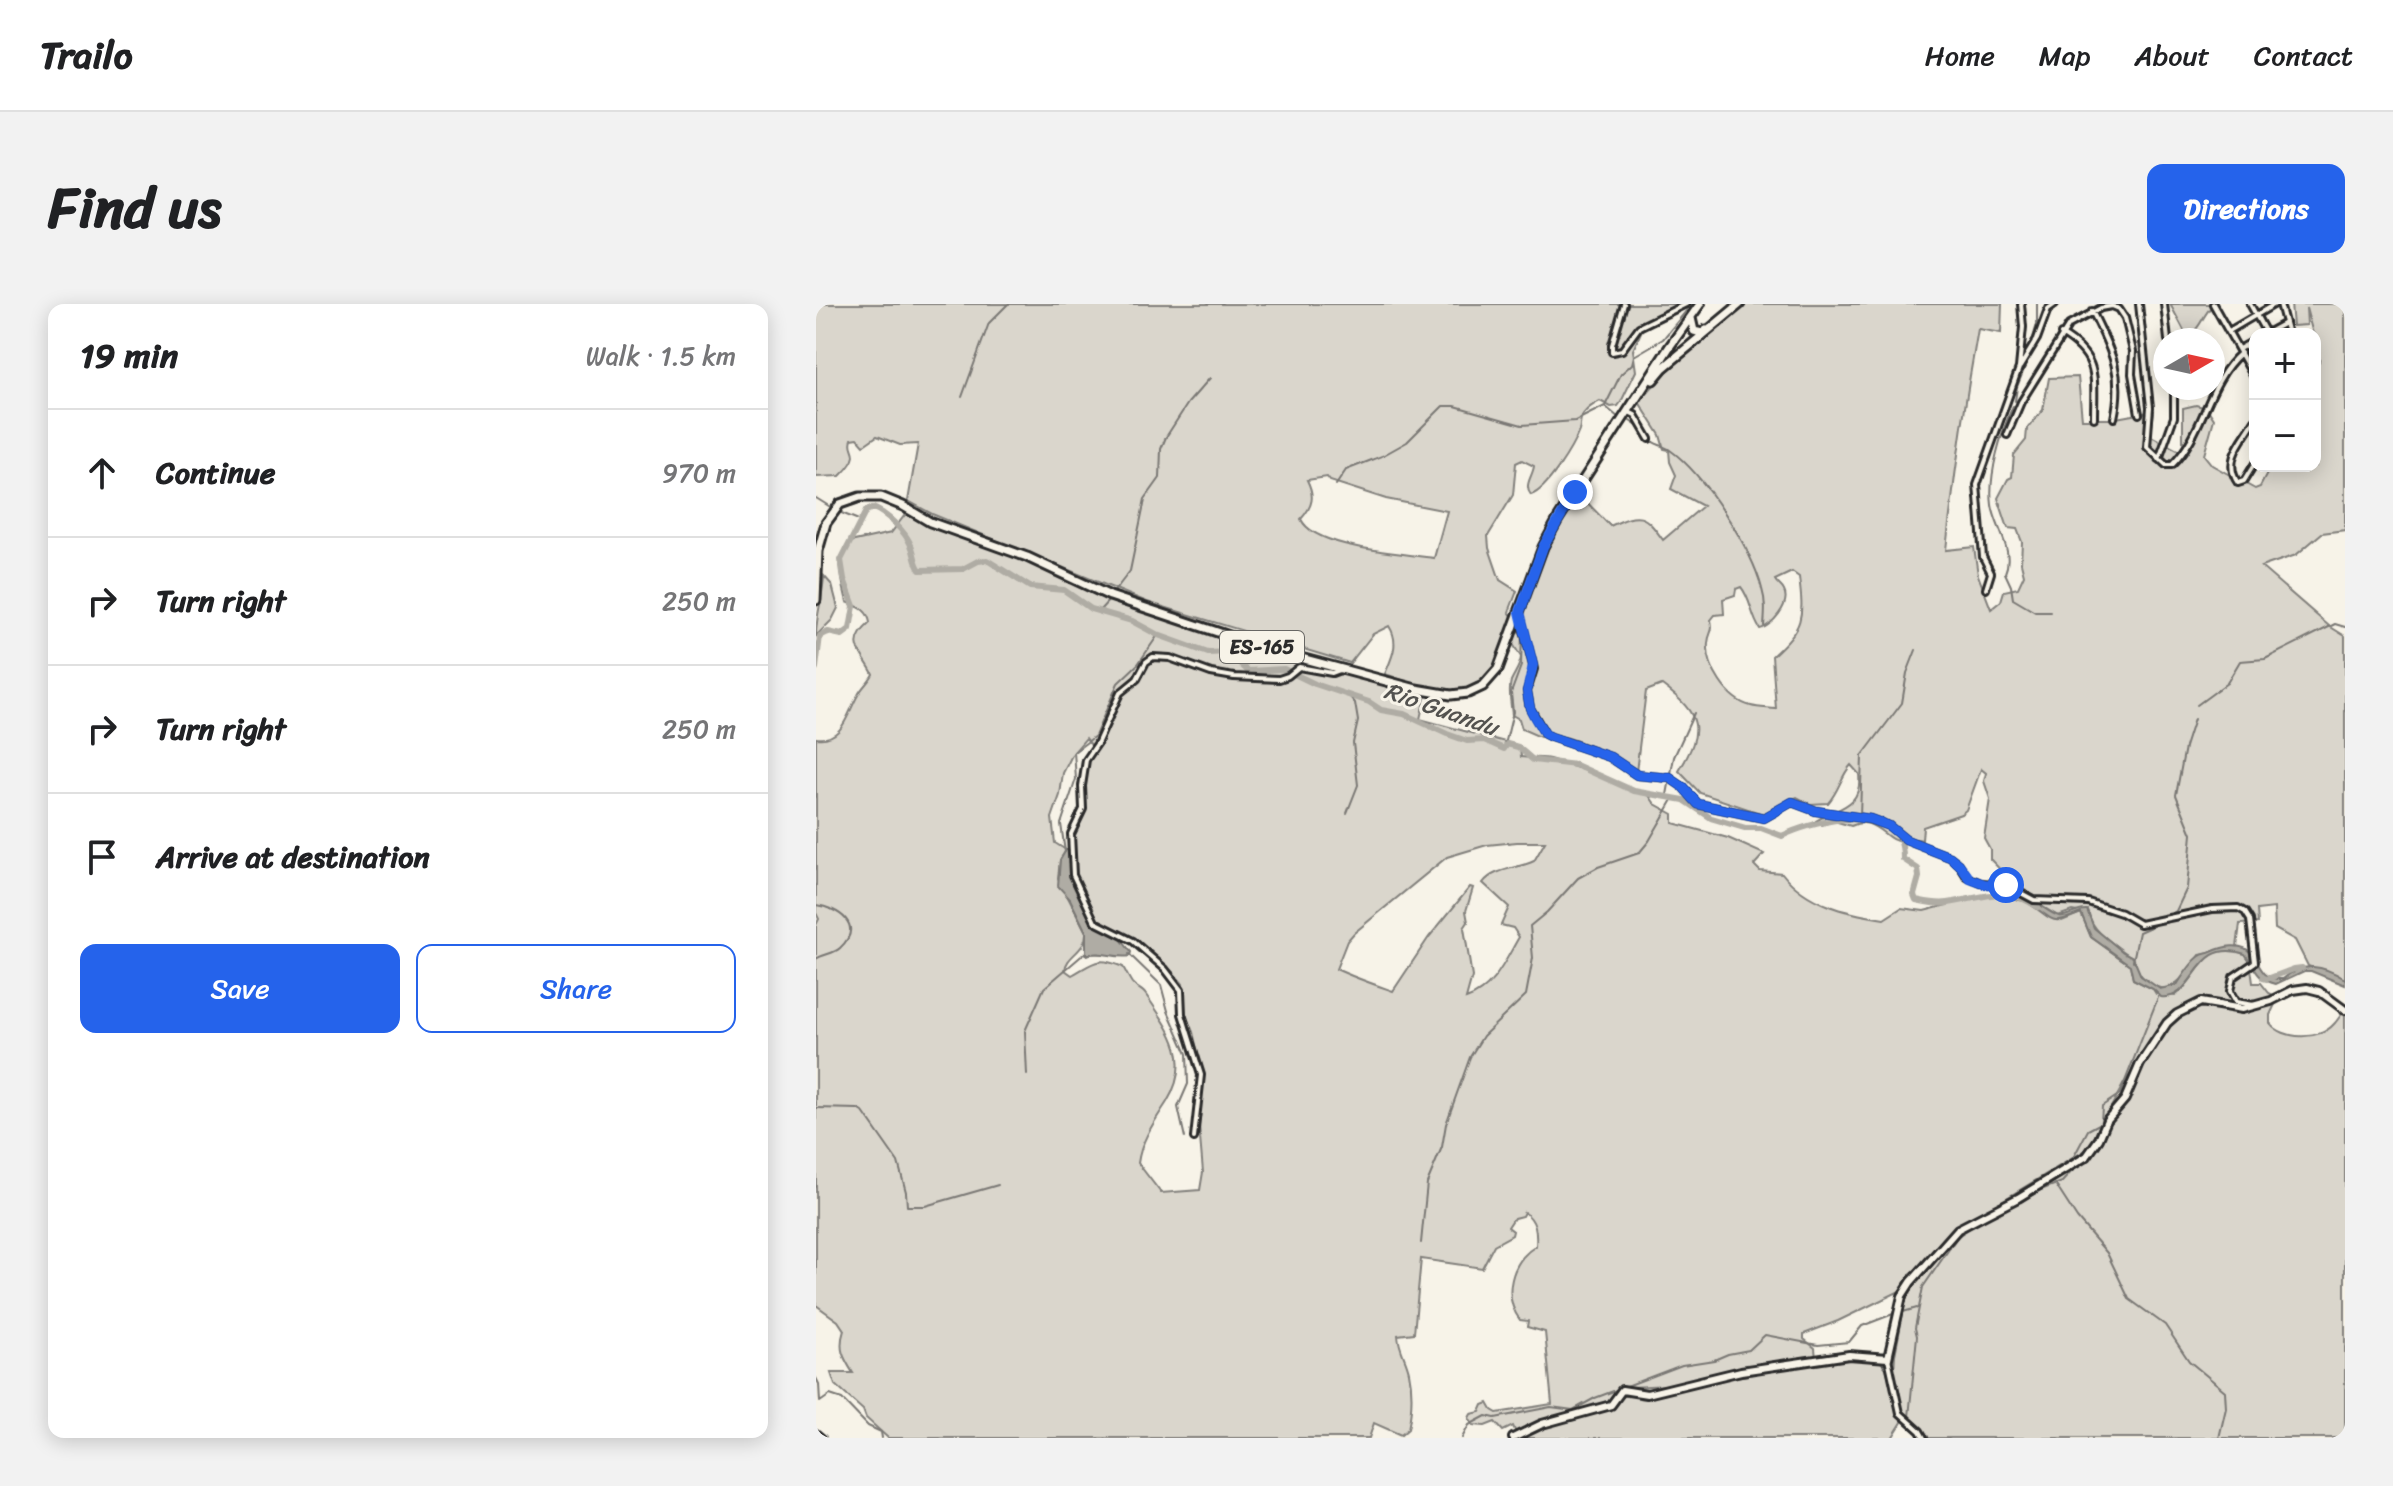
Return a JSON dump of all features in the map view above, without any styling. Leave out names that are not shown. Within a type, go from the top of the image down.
[{"type":"main road","points":[[1700,304],[1691,318],[1692,328],[1697,333],[1715,325],[1740,304]]},
{"type":"main road","name":"ES-165","points":[[816,600],[818,551],[826,523],[840,504],[860,497],[881,497],[930,522],[1027,557],[1110,596],[1271,650],[1416,689],[1451,695],[1468,693],[1483,686],[1498,669],[1550,533],[1691,318]]},
{"type":"main road","name":"ES-165","points":[[1636,400],[1663,368],[1715,325]]},
{"type":"street","points":[[1624,304],[1612,352],[1622,350],[1639,327],[1686,304]]},
{"type":"street","points":[[2019,368],[2023,327],[2021,304]]},
{"type":"street","points":[[1986,589],[1991,573],[1983,560],[1978,479],[2019,368],[2039,336],[2048,309],[2055,304]]},
{"type":"street","points":[[2139,304],[2150,407],[2147,447],[2171,465],[2193,439],[2227,369],[2249,344]]},
{"type":"street","points":[[2164,304],[2167,328]]},
{"type":"street","points":[[2213,304],[2249,362]]},
{"type":"street","points":[[2250,304],[2262,328]]},
{"type":"street","points":[[2229,331],[2278,304],[2286,328]]},
{"type":"street","points":[[2007,435],[2021,402],[2061,334],[2073,321],[2092,311],[2115,306],[2125,318],[2133,351],[2132,374],[2139,414]]},
{"type":"street","points":[[2092,311],[2113,355],[2117,395],[2114,418]]},
{"type":"street","points":[[2276,328],[2285,323]]},
{"type":"street","points":[[2061,334],[2079,345],[2088,357],[2092,369],[2094,418]]},
{"type":"street","points":[[2159,459],[2174,417],[2174,400]]},
{"type":"street","points":[[2006,401],[2021,402]]},
{"type":"street","points":[[1629,412],[1635,415],[1649,439]]},
{"type":"street","points":[[2249,430],[2231,462],[2237,482],[2244,481],[2250,472]]},
{"type":"street","points":[[1520,612],[1533,665],[1527,691],[1530,708],[1545,734],[1610,757],[1637,775],[1669,777],[1698,804],[1714,809],[1764,818],[1795,802],[1816,811],[1881,822],[1906,840],[1954,860],[1970,879],[1984,884],[2006,885],[2034,900],[2091,902],[2144,924],[2212,909],[2238,908],[2250,920],[2255,962],[2233,977],[2230,991],[2236,1002],[2256,1006]]},
{"type":"street","points":[[1194,1138],[1201,1075],[1182,1014],[1181,990],[1165,969],[1133,941],[1095,922],[1074,880],[1071,834],[1083,809],[1084,768],[1120,693],[1137,679],[1143,666],[1153,657],[1170,658],[1211,673],[1234,677],[1279,679],[1299,667],[1332,673],[1342,668]]},
{"type":"street","points":[[1924,1438],[1900,1413],[1888,1358],[1902,1296],[1958,1229],[2018,1198],[2087,1156],[2107,1120],[2125,1099],[2140,1064],[2171,1018],[2185,1008],[2201,1002],[2236,1009],[2256,1006],[2293,990],[2307,988],[2319,991],[2345,1010]]},
{"type":"street","points":[[1513,1438],[1542,1424],[1611,1405],[1622,1390],[1647,1394],[1741,1371],[1849,1355],[1888,1358]]},
{"type":"street","points":[[816,1433],[822,1438]]},
{"type":"shaded area","points":[[816,304],[1685,304],[1644,325],[1633,350],[1636,371],[1621,402],[1611,407],[1600,401],[1586,411],[1581,417],[1576,438],[1552,477],[1531,495],[1528,488],[1534,466],[1522,460],[1516,463],[1513,495],[1488,536],[1500,580],[1517,591],[1509,612],[1515,619],[1497,666],[1487,679],[1474,688],[1461,691],[1430,688],[1385,674],[1394,644],[1389,626],[1373,634],[1350,663],[1147,602],[932,514],[908,501],[918,444],[900,445],[877,436],[864,445],[858,438],[852,439],[854,456],[846,470],[840,476],[816,477]],"holes":[[[1327,477],[1330,481],[1386,499],[1447,511],[1434,558],[1361,548],[1323,537],[1309,529],[1301,519],[1312,501],[1307,480]]]},
{"type":"shaded area","points":[[1742,304],[2002,304],[2001,333],[1978,329],[1946,550],[1974,547],[1978,575],[1991,609],[2001,601],[2004,591],[2018,588],[2024,575],[2022,542],[2017,529],[2008,528],[1998,498],[2012,477],[2014,455],[2026,440],[2027,429],[2043,410],[2049,378],[2078,377],[2082,419],[2111,419],[2154,411],[2151,436],[2183,453],[2183,408],[2196,405],[2207,408],[2214,419],[2204,455],[2212,465],[2255,489],[2260,487],[2268,472],[2321,472],[2321,328],[2311,328],[2306,308],[2307,325],[2293,326],[2291,304],[2345,304],[2345,530],[2322,533],[2296,555],[2261,567],[2329,626],[2345,636],[2345,979],[2308,966],[2295,940],[2275,929],[2274,908],[2257,910],[2258,923],[2240,924],[2237,947],[2200,955],[2171,987],[2159,988],[2152,984],[2140,974],[2132,958],[2100,933],[2089,914],[2072,911],[2058,916],[2018,892],[1990,859],[1990,849],[1984,838],[1990,799],[1984,781],[1986,773],[1981,769],[1966,810],[1923,827],[1922,840],[1904,842],[1867,824],[1851,826],[1834,821],[1812,824],[1851,802],[1856,795],[1859,774],[1851,765],[1828,803],[1810,804],[1797,797],[1783,803],[1772,814],[1763,814],[1700,793],[1679,771],[1693,744],[1695,724],[1692,715],[1662,685],[1646,691],[1636,772],[1575,740],[1550,735],[1540,737],[1522,729],[1519,719],[1512,715],[1510,685],[1521,657],[1511,641],[1551,541],[1580,495],[1610,526],[1628,518],[1641,518],[1651,524],[1663,540],[1703,506],[1671,489],[1676,475],[1669,450],[1664,449],[1660,435],[1639,402],[1660,378]],"holes":[[[1792,572],[1799,577],[1801,603],[1796,629],[1772,656],[1776,709],[1742,703],[1726,690],[1714,672],[1708,652],[1711,620],[1715,615],[1724,614],[1723,599],[1735,595],[1736,589],[1741,587],[1760,629],[1774,620],[1785,602],[1784,591],[1775,580]]]},
{"type":"shaded area","points":[[2170,304],[2214,304],[2197,328],[2183,328]]},
{"type":"shaded area","points":[[908,511],[1145,607],[1426,693],[1420,719],[1520,746],[1521,757],[1549,759],[1648,794],[1655,804],[1673,814],[1673,823],[1728,838],[1764,854],[1754,865],[1760,871],[1782,873],[1803,893],[1828,906],[1884,919],[1901,908],[1924,911],[1989,894],[2024,901],[2062,921],[2081,913],[2091,937],[2130,965],[2133,979],[2153,989],[2156,994],[2175,996],[2203,962],[2219,951],[2231,950],[2245,953],[2250,961],[2253,983],[2261,983],[2275,996],[2242,1005],[2202,999],[2177,1011],[2124,1083],[2089,1148],[1954,1230],[1936,1253],[1910,1274],[1904,1289],[1804,1334],[1804,1339],[1815,1348],[1816,1359],[1668,1385],[1631,1387],[1604,1405],[1530,1426],[1516,1433],[1513,1426],[1503,1431],[1495,1422],[1485,1426],[1473,1425],[1469,1418],[1471,1414],[1480,1412],[1483,1405],[1488,1403],[1497,1413],[1552,1404],[1545,1332],[1527,1327],[1528,1321],[1520,1320],[1511,1300],[1515,1270],[1536,1246],[1535,1227],[1524,1212],[1522,1216],[1514,1218],[1508,1227],[1513,1231],[1512,1235],[1494,1245],[1482,1268],[1421,1259],[1414,1333],[1398,1335],[1409,1372],[1411,1393],[1408,1429],[1401,1435],[1374,1423],[1369,1438],[888,1438],[835,1385],[831,1373],[853,1373],[842,1353],[844,1330],[838,1321],[816,1305],[816,925],[819,919],[816,913],[816,738],[832,736],[838,731],[873,674],[857,643],[870,623],[869,618],[862,609],[847,602],[841,571],[842,556],[850,542],[891,533]],"holes":[[[1086,738],[1093,748],[1086,773],[1086,804],[1075,827],[1072,879],[1094,923],[1136,938],[1183,984],[1185,1013],[1203,1075],[1199,1126],[1203,1172],[1200,1190],[1161,1193],[1138,1163],[1145,1139],[1175,1087],[1178,1072],[1176,1046],[1163,1021],[1123,967],[1102,961],[1072,975],[1065,970],[1069,960],[1083,944],[1086,932],[1058,878],[1060,860],[1066,850],[1055,843],[1052,818],[1063,773],[1073,753]],[[1545,842],[1534,861],[1500,872],[1483,883],[1509,907],[1501,925],[1513,928],[1519,937],[1498,973],[1476,994],[1466,999],[1472,977],[1464,928],[1468,922],[1466,911],[1473,888],[1470,887],[1429,937],[1393,991],[1336,969],[1347,941],[1354,933],[1447,857],[1487,845]]]},
{"type":"shaded area","points":[[824,576],[832,585],[838,608],[832,620],[816,636],[817,621]]},
{"type":"shaded area","points":[[1066,850],[1072,850],[1072,879],[1094,923],[1120,938],[1131,952],[1130,956],[1086,955],[1086,932],[1070,899],[1058,886],[1060,860]]},
{"type":"shaded area","points":[[2033,902],[2059,916],[2087,910],[2094,928],[2133,957],[2141,976],[2160,989],[2177,985],[2201,955],[2232,946],[2248,950],[2263,972],[2276,979],[2283,979],[2298,969],[2313,967],[2337,974],[2345,979],[2345,985],[2311,971],[2304,971],[2276,984],[2269,982],[2260,976],[2245,954],[2228,951],[2215,954],[2205,961],[2173,996],[2161,997],[2153,989],[2133,979],[2130,965],[2091,937],[2081,913],[2054,920],[2031,905]]},
{"type":"shaded area","points":[[2278,998],[2270,1015],[2270,1023],[2283,1033],[2292,1035],[2311,1036],[2327,1030],[2345,1010],[2345,1438],[1922,1438],[1912,1423],[1904,1419],[1892,1438],[1516,1438],[1530,1430],[1605,1409],[1627,1394],[1646,1394],[1843,1357],[1877,1357],[1886,1368],[1896,1403],[1901,1404],[1894,1372],[1895,1355],[1908,1287],[1928,1264],[1943,1254],[1954,1234],[2087,1156],[2143,1062],[2181,1012],[2196,1004],[2242,1008]]},
{"type":"waterway","points":[[962,397],[989,323],[1008,304]]},
{"type":"waterway","points":[[1336,485],[1346,470],[1407,442],[1443,406],[1455,406],[1522,425],[1575,421],[1605,406],[1634,356],[1663,339],[1692,304]]},
{"type":"waterway","points":[[2031,345],[2037,324],[2037,304]]},
{"type":"waterway","points":[[2015,401],[2029,357]]},
{"type":"waterway","points":[[1113,593],[1130,571],[1145,499],[1160,478],[1161,449],[1166,437],[1188,403],[1210,378]]},
{"type":"waterway","points":[[2013,406],[1996,454],[1992,505],[2006,547],[2005,573],[2013,599],[2035,612],[2051,612]]},
{"type":"waterway","points":[[1606,407],[1619,418]]},
{"type":"waterway","points":[[1630,421],[1640,428]]},
{"type":"waterway","points":[[1648,439],[1683,461],[1725,514],[1757,573],[1764,598],[1764,626]]},
{"type":"waterway","points":[[816,498],[832,508]]},
{"type":"waterway","name":"Rio Guandu","points":[[816,668],[820,636],[828,632],[842,635],[850,629],[854,606],[841,560],[866,511],[873,508],[889,518],[904,534],[920,570],[963,569],[987,560],[1030,587],[1064,590],[1091,609],[1132,621],[1158,635],[1208,653],[1228,652],[1248,671],[1284,669],[1315,684],[1369,702],[1381,710],[1404,714],[1467,741],[1484,740],[1504,749],[1507,744],[1518,747],[1533,760],[1576,765],[1634,791],[1684,800],[1711,818],[1745,828],[1761,828],[1782,836],[1844,819],[1877,822],[1890,829],[1900,840],[1903,859],[1918,869],[1916,900],[1944,904],[2004,894],[2038,907]]},
{"type":"waterway","points":[[839,512],[861,521]]},
{"type":"waterway","points":[[1099,611],[1110,599]]},
{"type":"waterway","points":[[1523,617],[1528,600]]},
{"type":"waterway","points":[[2197,705],[2227,683],[2240,661],[2265,659],[2335,624],[2345,627]]},
{"type":"waterway","points":[[1504,749],[1513,712],[1511,693],[1521,666],[1522,631]]},
{"type":"waterway","points":[[1065,852],[1061,824],[1076,779],[1074,752],[1095,736],[1118,683],[1138,664],[1158,635]]},
{"type":"waterway","points":[[1860,816],[1862,756],[1902,703],[1907,673],[1916,650]]},
{"type":"waterway","points":[[1347,813],[1358,785],[1353,743],[1358,721],[1355,703],[1350,697]]},
{"type":"waterway","points":[[1667,795],[1674,757],[1694,713]]},
{"type":"waterway","points":[[2168,916],[2176,911],[2187,888],[2192,834],[2176,795],[2194,719]]},
{"type":"waterway","points":[[1421,1243],[1427,1183],[1442,1147],[1446,1124],[1470,1057],[1483,1036],[1526,995],[1533,958],[1530,926],[1578,878],[1598,867],[1639,853],[1674,798]]},
{"type":"waterway","points":[[816,905],[840,914],[846,919],[850,932],[838,950],[816,959]]},
{"type":"waterway","points":[[2133,961],[2139,932],[2164,921]]},
{"type":"waterway","points":[[1027,1075],[1025,1031],[1044,988],[1086,952]]},
{"type":"waterway","points":[[1129,954],[1161,985],[1168,1011],[1187,1054],[1188,1084],[1178,1107],[1185,1138]]},
{"type":"waterway","name":"Rio Guandu","points":[[2263,978],[2302,968]]},
{"type":"waterway","points":[[2072,1160],[2088,1130],[2101,1123],[2102,1106],[2120,1094],[2159,995]]},
{"type":"waterway","points":[[816,1108],[858,1109],[863,1112],[898,1162],[907,1206],[925,1206],[998,1185]]},
{"type":"waterway","points":[[2030,1194],[2062,1182],[2072,1171]]},
{"type":"waterway","points":[[2055,1184],[2077,1218],[2107,1253],[2129,1299],[2165,1325],[2189,1361],[2225,1391],[2226,1408],[2219,1438]]},
{"type":"waterway","points":[[1909,1417],[1917,1336],[1915,1328],[1923,1287],[1958,1236],[1982,1220]]},
{"type":"waterway","points":[[1903,1312],[1917,1308]]},
{"type":"waterway","points":[[1462,1438],[1469,1425],[1486,1416],[1495,1418],[1551,1407],[1573,1410],[1595,1398],[1682,1365],[1749,1350],[1765,1335],[1818,1345],[1849,1342],[1862,1326],[1893,1314]]},
{"type":"waterway","points":[[816,1378],[820,1402],[830,1395],[842,1399],[868,1426],[881,1432],[882,1438]]},
{"type":"route","points":[[1575,492],[1543,547],[1520,612],[1533,665],[1527,697],[1545,734],[1610,757],[1637,775],[1668,777],[1683,787],[1698,804],[1714,809],[1764,818],[1795,802],[1816,811],[1881,822],[1906,840],[1954,860],[1970,879],[1984,884],[2006,885]]}]
